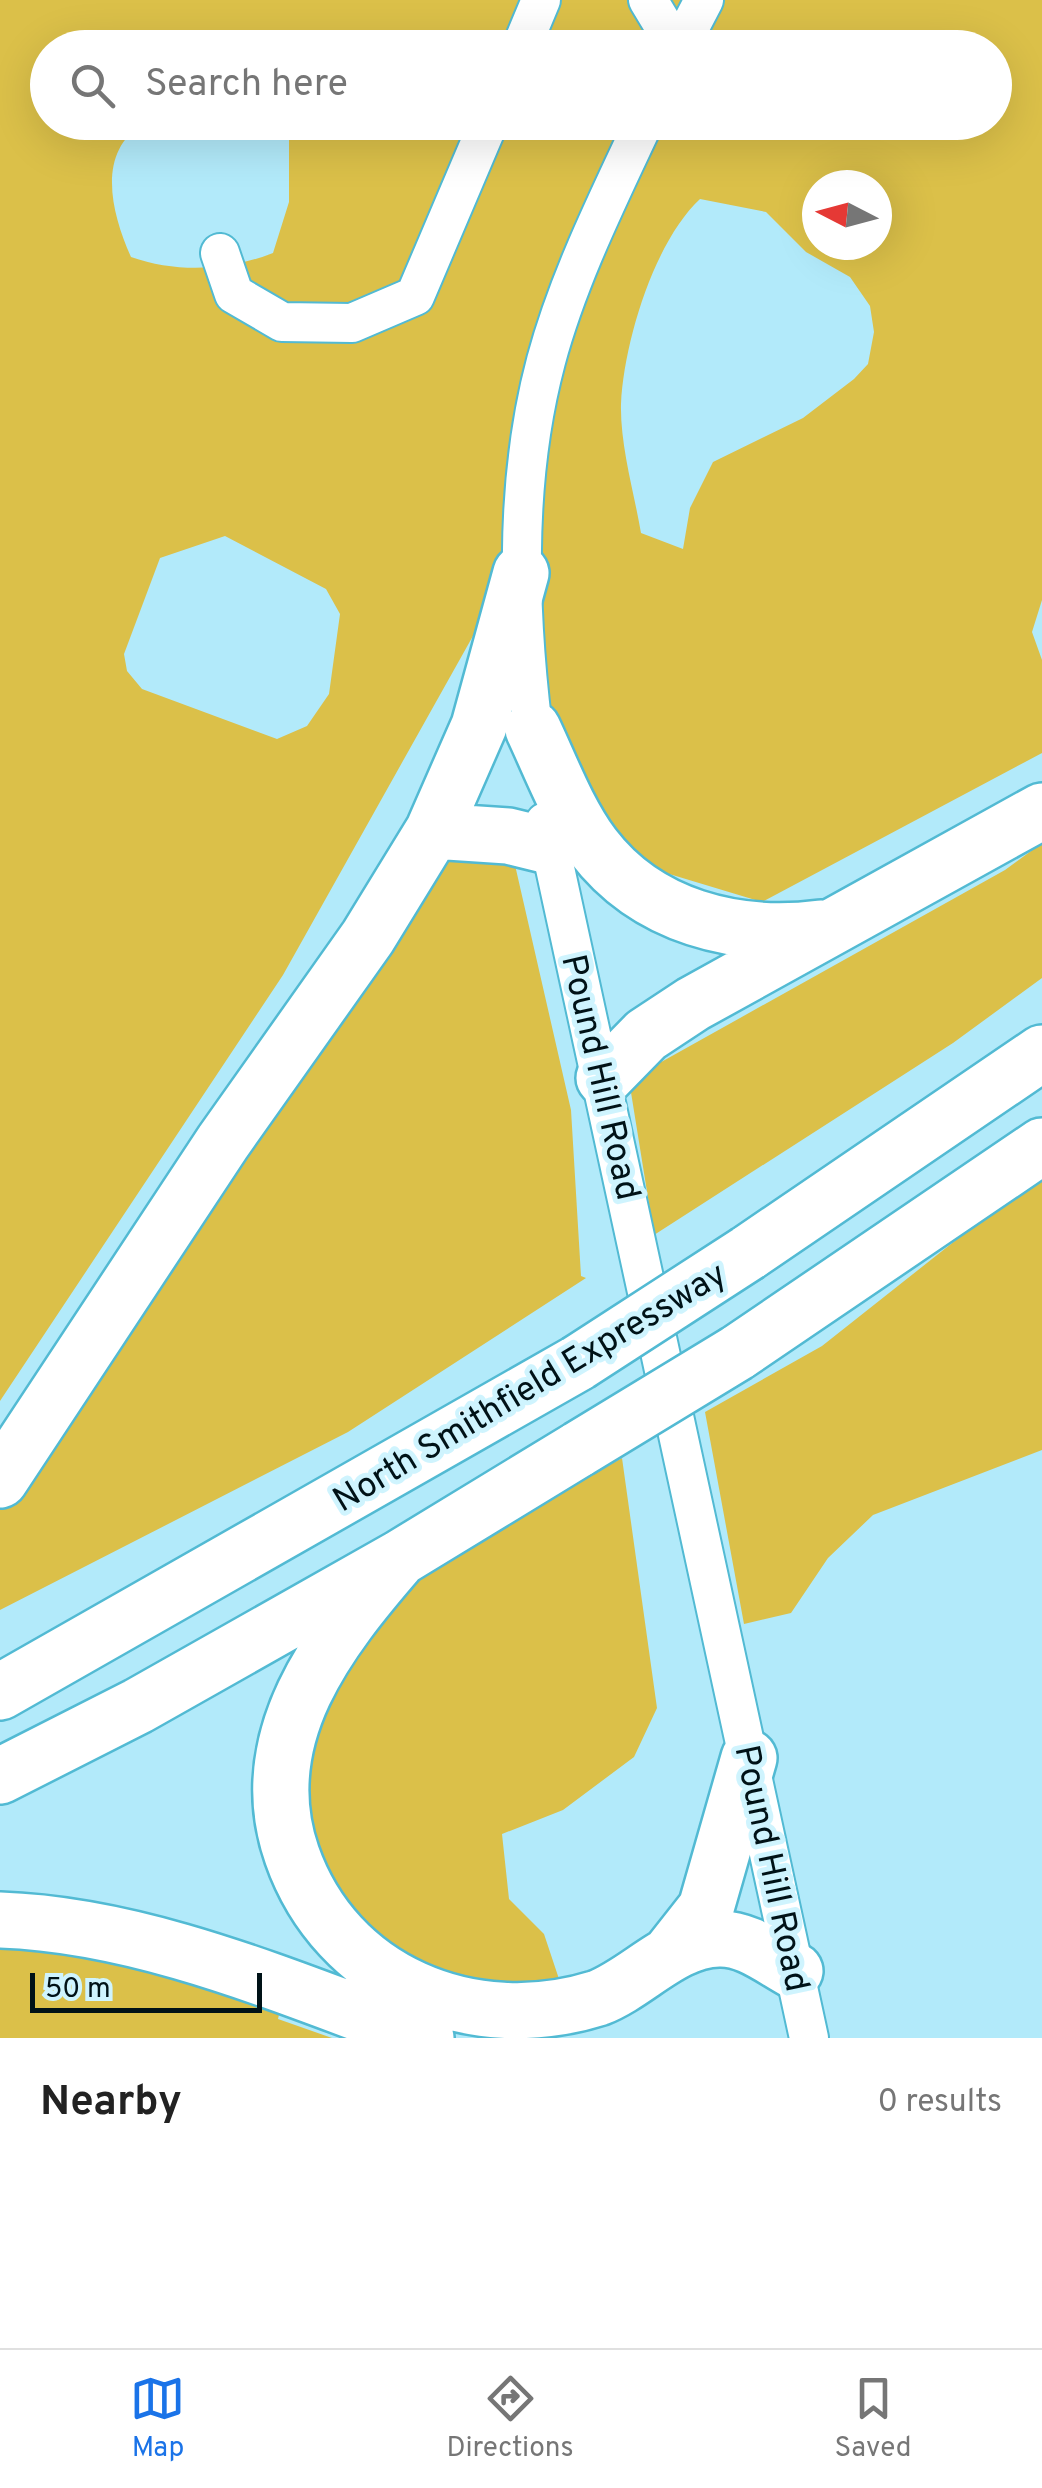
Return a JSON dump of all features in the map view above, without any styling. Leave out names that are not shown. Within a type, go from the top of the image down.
[{"type":"highway","points":[[0,1480],[223,1142],[368,937],[433,831],[479,726],[522,573]]},
{"type":"highway","points":[[533,728],[592,845],[628,884],[669,910],[735,928],[796,932],[834,927]]},
{"type":"highway","points":[[604,1078],[646,1035],[693,1004],[1042,810]]},
{"type":"highway","points":[[433,831],[508,836],[548,846]]},
{"type":"highway","name":"North Smithfield Expressway","points":[[0,1692],[578,1364],[1042,1053]]},
{"type":"highway","points":[[0,1776],[138,1706],[400,1558],[737,1352],[1042,1146]]},
{"type":"highway","points":[[400,1558],[322,1654],[288,1734],[283,1768],[286,1840],[312,1902],[349,1950],[395,1985],[464,2007],[522,2013],[599,1998],[669,1954],[716,1939],[738,1941],[794,1971]]},
{"type":"highway","points":[[669,1954],[706,1908],[749,1758]]},
{"type":"highway","points":[[0,1920],[42,1921],[137,1940],[426,2038]]},
{"type":"street","points":[[528,30],[541,0]]},
{"type":"street","points":[[648,0],[667,30]]},
{"type":"street","points":[[688,30],[704,0]]},
{"type":"street","points":[[220,253],[234,294],[282,322],[352,324],[415,296],[481,140]]},
{"type":"street","name":"Pound Hill Road","points":[[635,140],[598,219],[546,362],[523,505],[521,621],[548,846],[604,1078],[809,2038]]},
{"type":"shaded area","points":[[0,0],[1042,0],[1042,600],[1032,632],[1042,660],[1042,753],[762,902],[603,854],[525,686],[479,616],[478,627],[283,975],[0,1401]],"holes":[[[30,30],[1012,30],[1012,140],[289,140],[289,202],[273,253],[202,268],[166,266],[131,257],[118,221],[112,184],[114,166],[126,140],[30,140]],[[802,170],[892,170],[892,260],[820,260],[850,277],[870,306],[874,332],[868,364],[803,418],[713,462],[690,508],[683,549],[641,533],[621,420],[623,379],[635,323],[669,240],[700,199],[766,212],[802,248]],[[225,536],[326,589],[340,614],[329,694],[307,726],[277,739],[142,689],[127,671],[124,654],[160,558]]]},
{"type":"shaded area","points":[[1042,843],[1042,978],[953,1043],[654,1235],[629,1080],[1005,870]]},
{"type":"shaded area","points":[[447,859],[515,865],[571,1110],[581,1276],[586,1278],[348,1432],[0,1610],[0,1510],[178,1226]]},
{"type":"shaded area","points":[[1042,1172],[1042,1450],[873,1515],[828,1558],[791,1613],[744,1624],[705,1412],[822,1346]]},
{"type":"shaded area","points":[[622,1458],[657,1708],[634,1757],[563,1810],[502,1834],[509,1899],[544,1934],[567,2003],[424,1998],[287,1849],[348,1612]]},
{"type":"shaded area","points":[[0,1920],[283,1997],[278,2019],[332,2038],[0,2038]]}]
